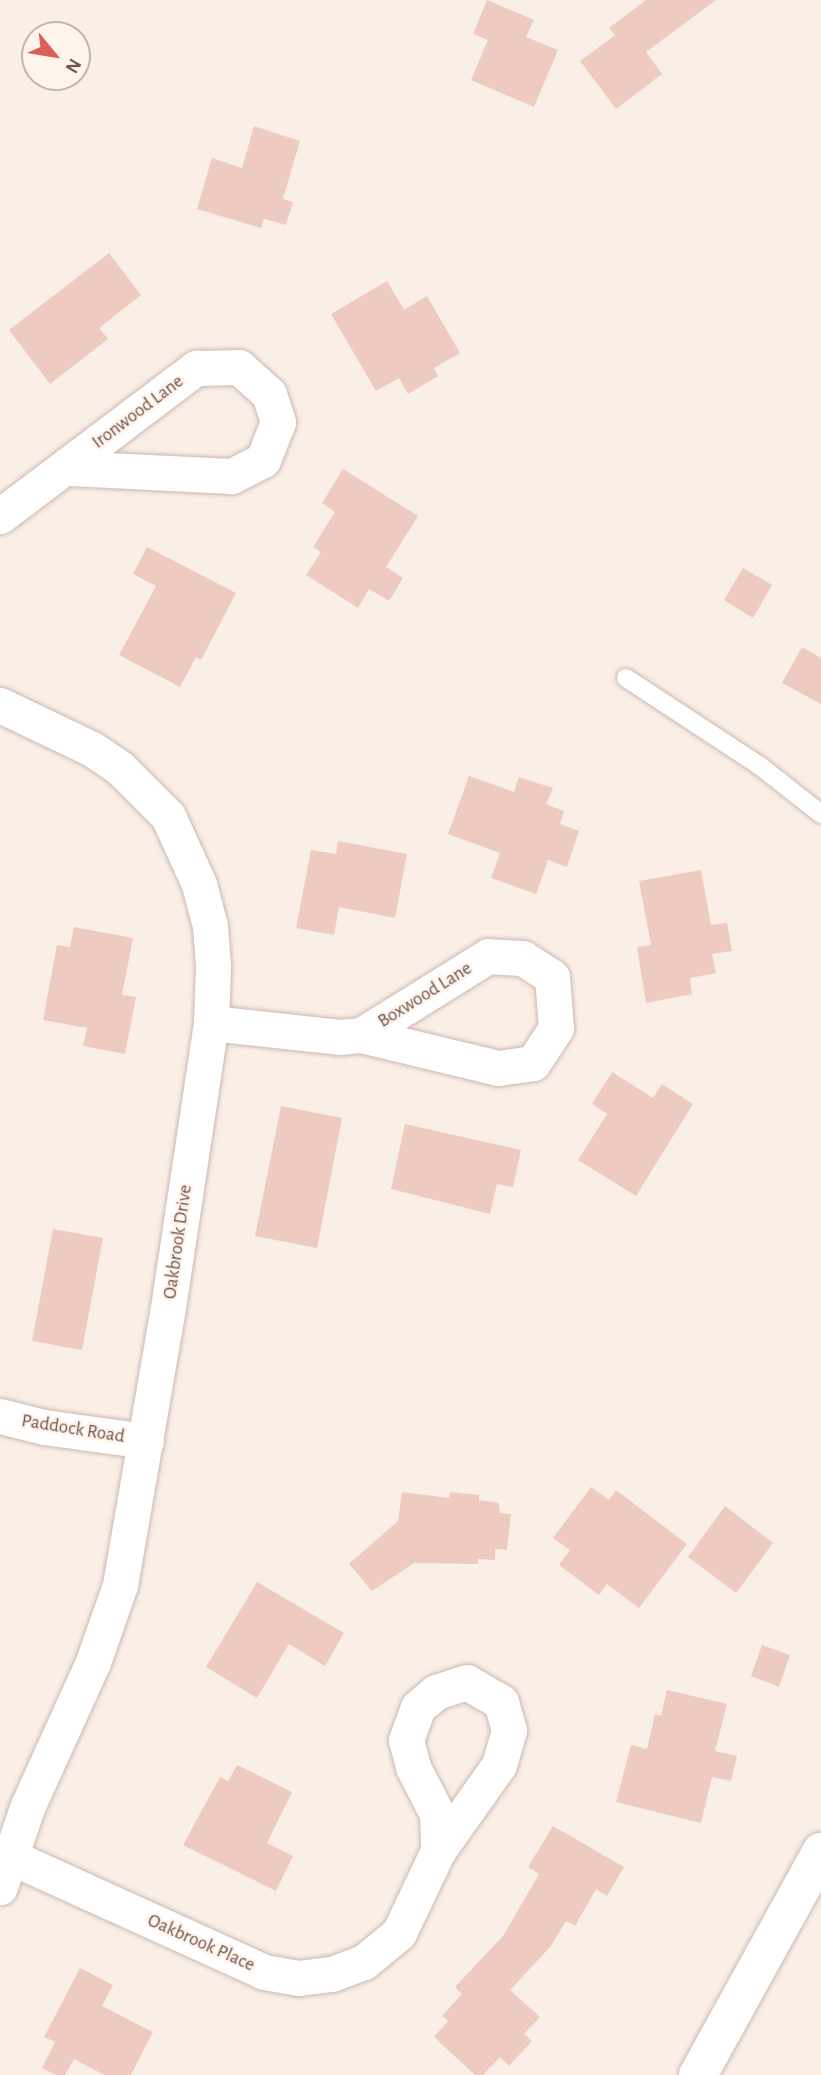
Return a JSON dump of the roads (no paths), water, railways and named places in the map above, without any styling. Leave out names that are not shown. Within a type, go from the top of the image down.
[{"type":"street","name":"Ironwood Lane","points":[[0,516],[196,368],[239,367],[269,394],[278,422],[263,460],[230,476],[65,468]]},
{"type":"street","name":"Oakbrook Drive","points":[[0,705],[92,749],[120,768],[168,816],[199,884],[210,926],[213,966],[211,1023],[146,1441],[120,1585],[93,1662],[28,1805],[6,1872],[74,1885]]},
{"type":"street","name":"Boxwood Lane","points":[[211,1023],[339,1037],[361,1035],[498,1069],[533,1062],[556,1027],[552,977],[523,958],[488,956],[361,1035]]},
{"type":"street","name":"Paddock Road","points":[[0,1416],[44,1427],[146,1441]]},
{"type":"street","name":"Oakbrook Place","points":[[74,1885],[243,1964],[264,1972],[298,1978],[332,1974],[363,1962],[382,1949],[399,1933],[438,1851]]},
{"type":"street","points":[[698,2075],[821,1852]]},
{"type":"lane","points":[[626,678],[760,766],[821,814]]}]
